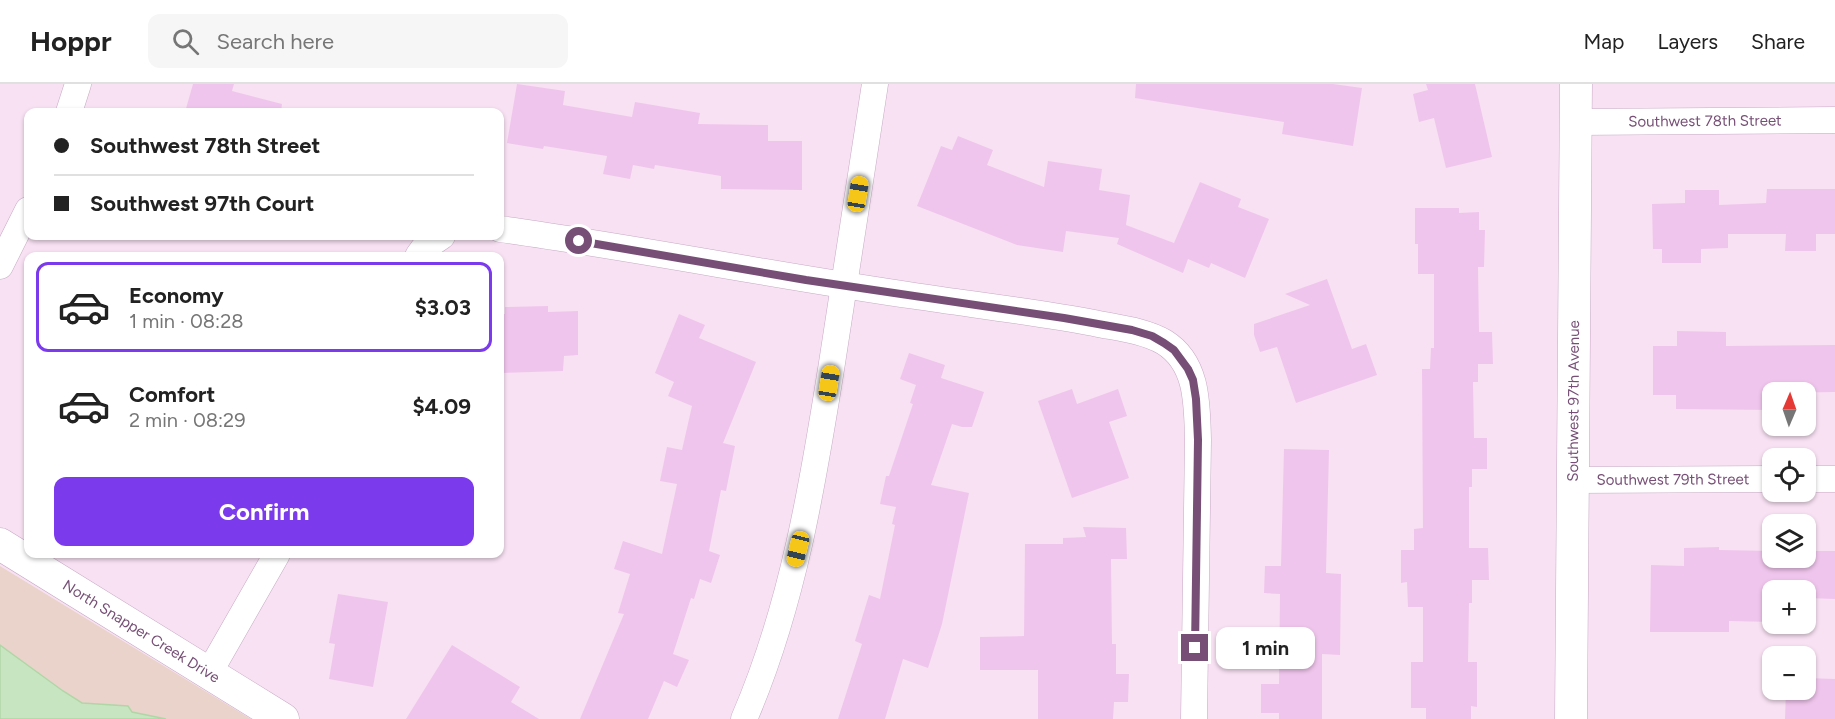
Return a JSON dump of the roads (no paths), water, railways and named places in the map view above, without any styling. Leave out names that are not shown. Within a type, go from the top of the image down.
[{"type":"street","points":[[70,108],[78,84]]},
{"type":"street","points":[[744,719],[764,666],[789,582],[815,471],[875,84]]},
{"type":"street","name":"Southwest 97th Avenue","points":[[1571,719],[1576,84]]},
{"type":"street","name":"Southwest 78th Street","points":[[1576,122],[1835,120]]},
{"type":"street","points":[[0,266],[24,218]]},
{"type":"street","points":[[504,230],[844,286],[1132,330],[1152,336],[1174,350],[1193,380],[1198,421],[1194,719]]},
{"type":"street","points":[[421,252],[436,240]]},
{"type":"street","points":[[1816,479],[1835,478]]},
{"type":"street","name":"Southwest 79th Street","points":[[1573,480],[1762,479]]},
{"type":"street","name":"North Snapper Creek Drive","points":[[0,544],[283,719]]},
{"type":"street","points":[[210,673],[275,558]]}]
